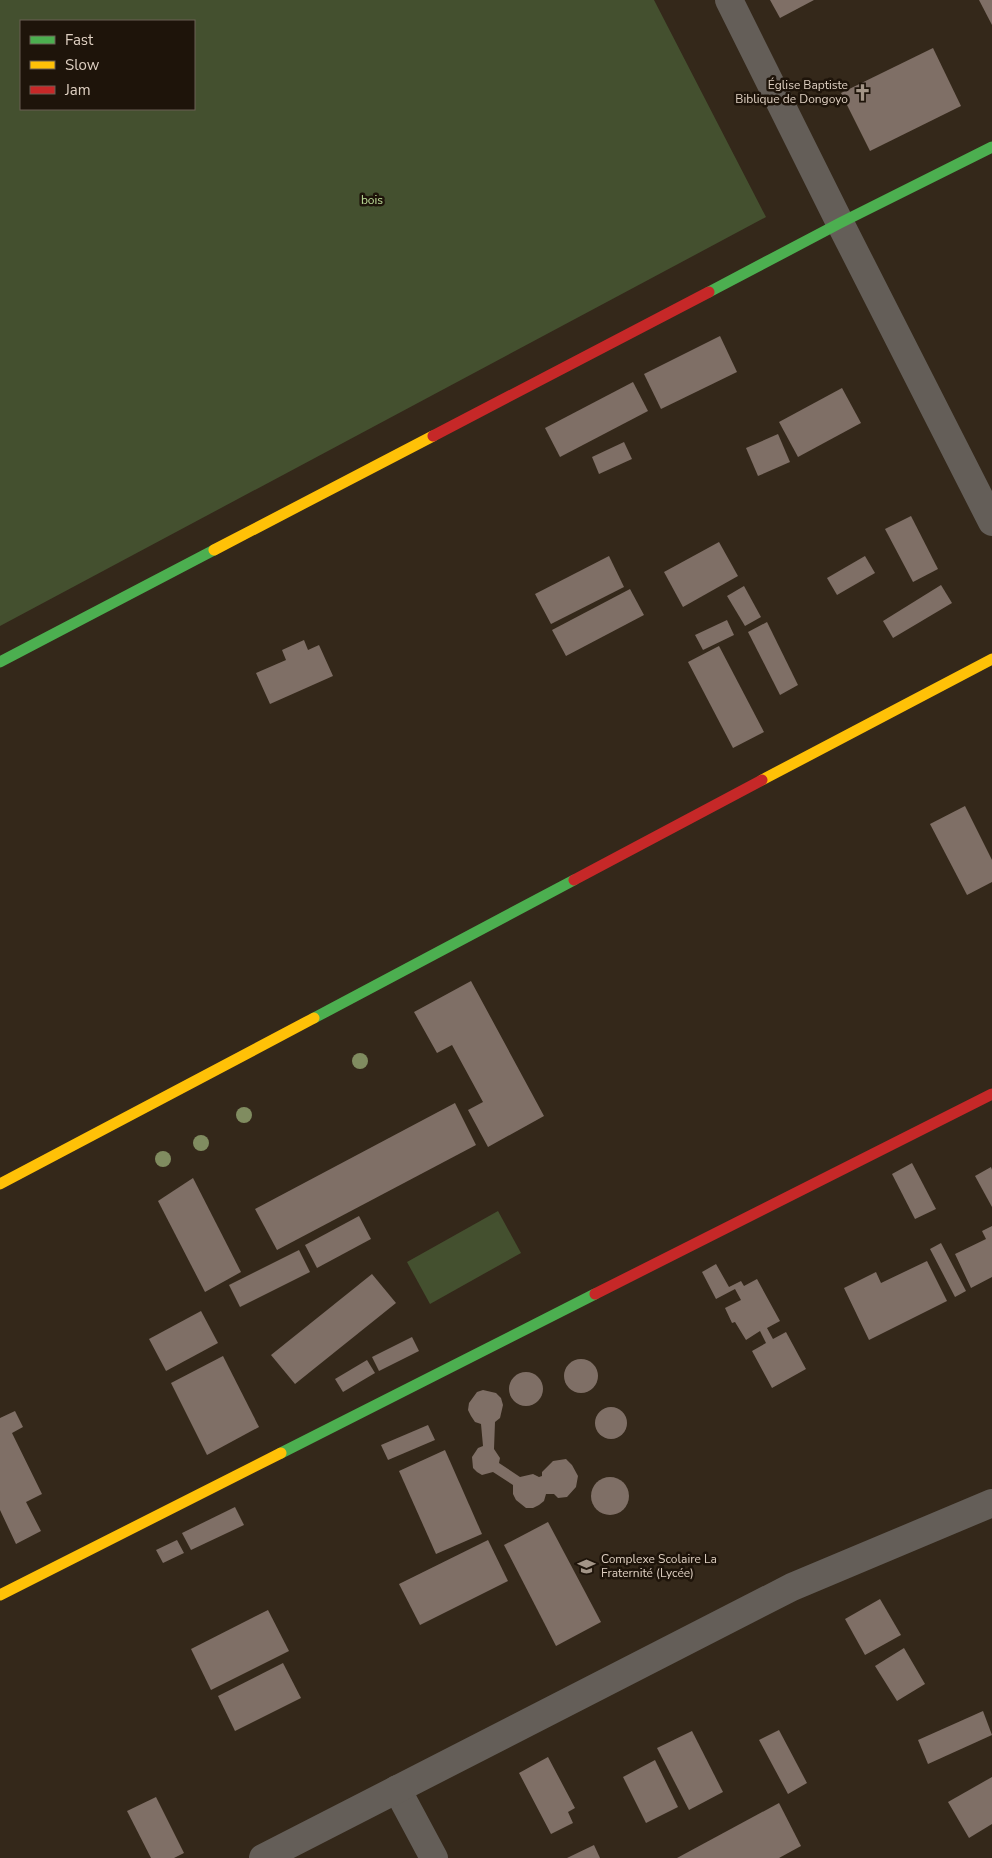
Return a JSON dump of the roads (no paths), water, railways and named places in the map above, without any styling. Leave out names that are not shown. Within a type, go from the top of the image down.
[{"type":"street","points":[[729,0],[992,522]]},
{"type":"street","points":[[0,662],[840,223],[992,147]]},
{"type":"street","points":[[0,1184],[992,659]]},
{"type":"street","points":[[0,1595],[992,1094]]},
{"type":"street","points":[[263,1858],[792,1587],[992,1503]]},
{"type":"street","points":[[397,1789],[434,1858]]},
{"type":"place","name":"Église Baptiste Biblique de Dongoyo","points":[[862,92]]},
{"type":"place","name":"Complexe Scolaire La Fraternité (Lycée)","points":[[587,1566]]},
{"type":"park label","name":"bois","points":[[372,200]]}]
